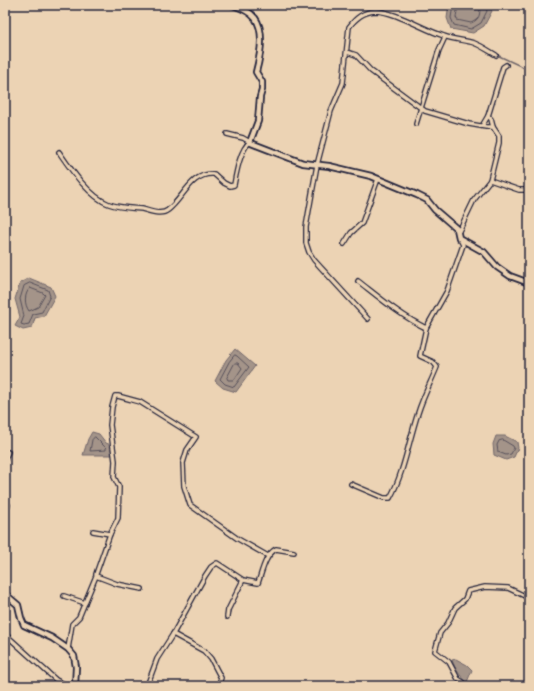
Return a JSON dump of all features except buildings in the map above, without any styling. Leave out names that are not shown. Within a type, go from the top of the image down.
[{"type":"street","points":[[59,152],[74,175],[100,200],[120,208],[142,209],[160,213],[169,210],[192,183],[204,175],[214,174],[226,185],[234,185],[246,145],[250,142],[258,121],[262,82],[256,72],[261,38],[257,20],[246,11],[233,5]]},
{"type":"street","points":[[368,319],[314,260],[306,243],[306,227],[317,165],[331,111],[343,83],[350,27],[354,20],[361,15],[375,11],[388,14],[444,37],[474,43],[496,55]]},
{"type":"street","points":[[416,124],[444,37]]},
{"type":"street","points":[[347,52],[356,55],[371,71],[425,111],[469,124],[493,127]]},
{"type":"street","points":[[482,126],[488,116],[503,67],[506,65]]},
{"type":"street","points":[[457,229],[459,231],[474,200],[490,180],[499,143],[499,136],[488,116]]},
{"type":"street","points":[[227,134],[243,138],[293,160],[364,174],[427,200],[435,210],[457,229],[459,238],[463,245],[447,291],[426,328],[420,356],[433,362],[437,367],[418,412],[394,491],[390,498],[384,498],[351,484]]},
{"type":"street","points":[[344,244],[351,233],[362,223],[378,179]]},
{"type":"street","points":[[490,180],[519,190],[529,190]]},
{"type":"street","points":[[459,238],[484,252],[497,267],[510,276],[529,283]]},
{"type":"street","points":[[358,281],[409,320],[426,328]]},
{"type":"street","points":[[96,574],[110,534],[118,518],[119,487],[114,477],[115,461],[110,425],[115,396],[140,402],[196,437],[187,450],[183,463],[184,486],[190,505],[238,539],[268,556]]},
{"type":"street","points":[[5,459],[8,452]]},
{"type":"street","points":[[5,499],[8,505],[5,510]]},
{"type":"street","points":[[93,531],[110,534]]},
{"type":"street","points":[[147,686],[157,658],[211,567],[217,563],[243,580],[258,583],[268,556],[276,549],[294,552]]},
{"type":"street","points":[[68,649],[72,624],[79,617],[86,603],[96,576],[117,584],[142,589]]},
{"type":"street","points":[[227,617],[228,610],[243,580]]},
{"type":"street","points":[[467,686],[458,679],[449,662],[435,651],[440,633],[448,624],[455,608],[465,599],[468,591],[485,587],[508,588],[529,598]]},
{"type":"street","points":[[5,594],[18,605],[24,625],[52,638],[68,649],[74,656],[76,667],[75,686]]},
{"type":"street","points":[[64,596],[86,603]]},
{"type":"street","points":[[5,634],[56,680],[68,686]]},
{"type":"street","points":[[172,634],[204,651],[211,658],[222,678],[218,686]]},
{"type":"water","points":[[449,5],[488,5],[492,11],[484,26],[473,33],[451,29],[447,18]]},
{"type":"water","points":[[29,278],[51,287],[55,296],[44,316],[35,318],[32,328],[23,330],[15,326],[20,317],[15,299],[20,283]]},
{"type":"water","points":[[235,349],[255,366],[236,392],[223,388],[215,381],[226,360]]},
{"type":"water","points":[[92,432],[99,434],[106,443],[111,445],[113,455],[83,455]]},
{"type":"water","points":[[496,436],[505,436],[517,442],[518,448],[514,457],[506,460],[494,455],[493,444]]},
{"type":"water","points":[[456,659],[467,665],[472,670],[467,682],[460,675],[452,660]]},
{"type":"waterway","points":[[497,55],[527,69],[529,73]]}]
